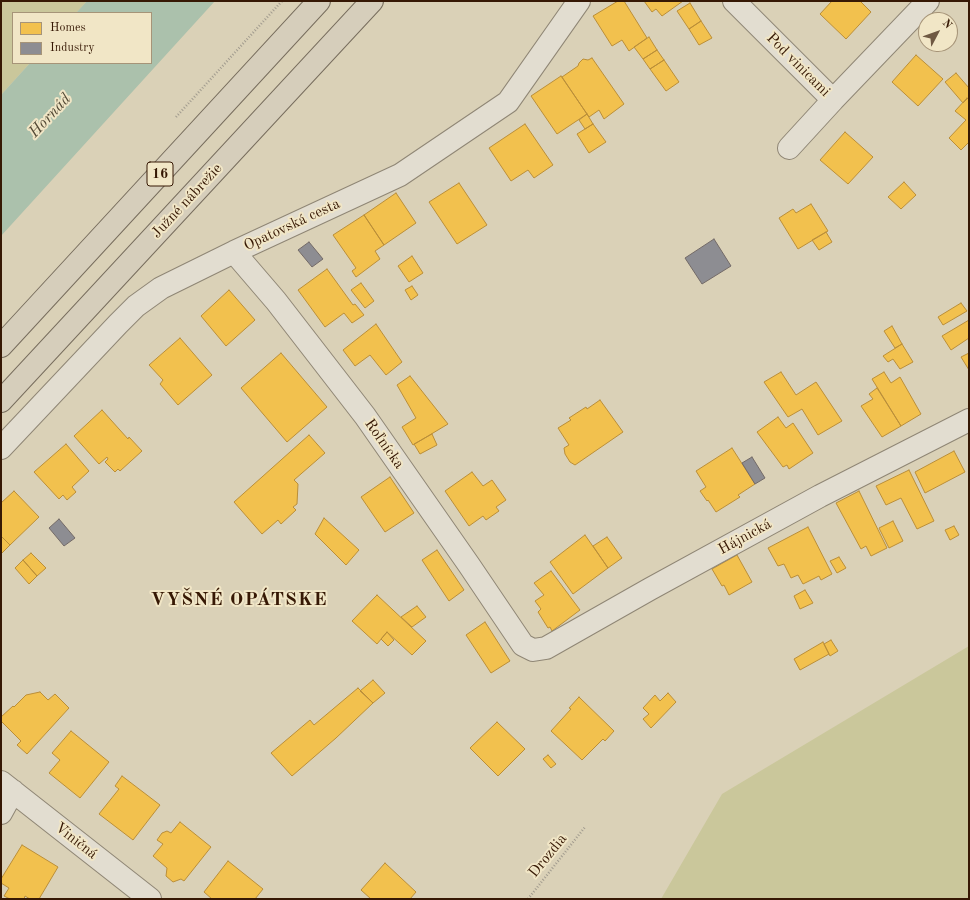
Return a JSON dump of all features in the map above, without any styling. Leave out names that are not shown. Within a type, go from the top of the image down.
[{"type":"highway","name":"16","points":[[1,346],[319,1]]},
{"type":"highway","name":"Južné nábrežie","points":[[1,402],[372,1]]},
{"type":"street","name":"Opatovská cesta","points":[[1,448],[112,329],[136,306],[161,288],[234,252],[400,175],[508,102],[579,1]]},
{"type":"street","name":"Pod vinicami","points":[[734,1],[833,100],[928,1]]},
{"type":"street","points":[[789,148],[833,100]]},
{"type":"street","name":"Roľnícka","points":[[234,252],[276,301],[365,416],[522,644]]},
{"type":"street","name":"Hájnická","points":[[522,644],[533,650],[546,648],[820,496],[969,420]]},
{"type":"street","points":[[1,813],[7,787]]},
{"type":"street","name":"Viničná","points":[[7,787],[150,899]]},
{"type":"path","name":"Drozdia","points":[[528,899],[585,827]]},
{"type":"shaded area","points":[[1,1],[87,1],[77,12],[12,12],[12,64],[29,64],[1,95]]},
{"type":"shaded area","points":[[969,646],[969,899],[661,899],[722,794]]},
{"type":"water","name":"Hornád","points":[[87,1],[215,1],[1,236],[1,95],[29,64],[152,64],[152,12],[77,12]]},
{"type":"building: Homes","points":[[618,1],[624,1],[647,38],[629,51],[622,40],[612,46],[593,16]]},
{"type":"building: Homes","points":[[644,1],[683,1],[662,16],[656,9],[652,12]]},
{"type":"building: Homes","points":[[832,1],[860,1],[871,12],[846,39],[820,14]]},
{"type":"building: Homes","points":[[690,3],[701,21],[689,29],[677,11]]},
{"type":"building: Homes","points":[[701,21],[712,38],[699,45],[689,29]]},
{"type":"building: Homes","points":[[649,37],[657,50],[643,59],[634,47]]},
{"type":"building: Homes","points":[[657,50],[664,60],[650,69],[643,59]]},
{"type":"building: Homes","points":[[916,55],[943,79],[918,106],[892,82]]},
{"type":"building: Homes","points":[[592,58],[624,104],[604,119],[599,110],[589,117],[562,77],[578,66],[583,59],[588,60]]},
{"type":"building: Homes","points":[[664,60],[679,82],[666,91],[650,69]]},
{"type":"building: Homes","points":[[956,73],[969,88],[969,97],[963,103],[945,82]]},
{"type":"building: Homes","points":[[561,76],[587,114],[557,134],[531,96]]},
{"type":"building: Homes","points":[[967,98],[969,100],[969,142],[961,150],[949,138],[966,120],[955,111]]},
{"type":"building: Homes","points":[[587,114],[593,124],[585,129],[579,120]]},
{"type":"building: Homes","points":[[525,124],[553,165],[534,178],[528,170],[511,181],[489,148]]},
{"type":"building: Homes","points":[[593,124],[606,142],[589,153],[577,134]]},
{"type":"building: Homes","points":[[845,132],[873,157],[848,184],[820,160]]},
{"type":"building: Homes","points":[[904,182],[916,195],[901,209],[888,197]]},
{"type":"building: Homes","points":[[459,183],[487,225],[457,244],[429,202]]},
{"type":"building: Homes","points":[[396,193],[416,223],[384,245],[364,215]]},
{"type":"building: Homes","points":[[811,204],[828,231],[798,249],[779,218],[793,209],[796,213]]},
{"type":"building: Homes","points":[[364,215],[384,245],[375,251],[380,259],[356,277],[352,271],[356,268],[333,235]]},
{"type":"building: Homes","points":[[826,232],[832,242],[819,250],[812,240]]},
{"type":"building: Homes","points":[[412,256],[423,273],[409,282],[398,266]]},
{"type":"building: Homes","points":[[327,269],[353,305],[355,304],[364,315],[352,323],[344,313],[325,327],[298,290]]},
{"type":"building: Homes","points":[[361,283],[374,301],[365,308],[351,290]]},
{"type":"building: Homes","points":[[412,286],[418,295],[411,300],[405,290]]},
{"type":"building: Homes","points":[[229,290],[255,320],[226,346],[201,316]]},
{"type":"building: Homes","points":[[961,303],[967,311],[943,325],[938,317]]},
{"type":"building: Homes","points":[[969,320],[969,338],[951,350],[942,336]]},
{"type":"building: Homes","points":[[376,324],[402,362],[386,375],[370,355],[355,366],[343,350]]},
{"type":"building: Homes","points":[[892,326],[902,344],[895,348],[884,331]]},
{"type":"building: Homes","points":[[180,338],[212,375],[178,405],[160,384],[163,380],[149,365]]},
{"type":"building: Homes","points":[[902,344],[913,362],[900,369],[893,359],[888,362],[883,356]]},
{"type":"building: Homes","points":[[281,353],[327,407],[287,442],[241,388]]},
{"type":"building: Homes","points":[[969,353],[969,370],[961,357]]},
{"type":"building: Homes","points":[[781,372],[796,395],[816,382],[842,421],[818,435],[802,409],[788,417],[764,382]]},
{"type":"building: Homes","points":[[884,372],[891,383],[900,377],[921,414],[901,426],[872,379]]},
{"type":"building: Homes","points":[[410,376],[448,424],[413,445],[402,427],[416,418],[397,385]]},
{"type":"building: Homes","points":[[877,388],[901,426],[882,437],[861,406],[873,399],[869,394]]},
{"type":"building: Homes","points":[[600,400],[623,432],[575,465],[570,462],[565,454],[564,448],[569,445],[558,428],[571,420],[569,418],[586,407],[587,409]]},
{"type":"building: Homes","points":[[102,410],[128,439],[129,437],[142,451],[120,471],[118,469],[115,472],[105,462],[108,459],[107,457],[99,464],[74,436]]},
{"type":"building: Homes","points":[[778,417],[786,428],[793,423],[813,453],[789,469],[787,465],[783,467],[757,432]]},
{"type":"building: Homes","points":[[432,434],[437,445],[420,454],[414,444]]},
{"type":"building: Homes","points":[[309,435],[325,453],[294,480],[298,484],[297,504],[293,507],[296,510],[281,524],[278,520],[262,534],[234,502]]},
{"type":"building: Homes","points":[[66,444],[89,471],[72,487],[76,492],[67,500],[63,495],[59,499],[34,472]]},
{"type":"building: Homes","points":[[732,448],[755,484],[738,495],[740,497],[716,512],[700,491],[706,487],[696,471]]},
{"type":"building: Homes","points":[[954,451],[965,472],[925,493],[915,472]]},
{"type":"building: Homes","points":[[909,470],[934,521],[917,529],[901,498],[886,505],[876,486]]},
{"type":"building: Homes","points":[[472,472],[483,486],[492,480],[506,500],[496,507],[499,511],[486,520],[483,516],[469,526],[445,491]]},
{"type":"building: Homes","points":[[390,477],[414,513],[385,532],[361,497]]},
{"type":"building: Homes","points":[[14,491],[39,517],[10,545],[1,536],[1,503]]},
{"type":"building: Homes","points":[[859,491],[887,548],[871,556],[866,546],[861,549],[836,503]]},
{"type":"building: Homes","points":[[324,518],[359,550],[346,565],[315,534]]},
{"type":"building: Homes","points":[[893,521],[903,541],[889,548],[879,528]]},
{"type":"building: Homes","points":[[954,526],[959,535],[950,540],[945,530]]},
{"type":"building: Homes","points":[[808,527],[832,574],[821,580],[819,576],[803,584],[798,575],[791,578],[784,564],[778,566],[768,548]]},
{"type":"building: Homes","points":[[585,535],[608,568],[573,594],[550,562]]},
{"type":"building: Homes","points":[[1,536],[10,545],[1,554]]},
{"type":"building: Homes","points":[[607,537],[622,558],[608,568],[593,546]]},
{"type":"building: Homes","points":[[437,550],[464,590],[449,601],[422,560]]},
{"type":"building: Homes","points":[[31,553],[46,568],[37,576],[23,560]]},
{"type":"building: Homes","points":[[737,555],[752,582],[729,595],[724,585],[722,586],[712,569]]},
{"type":"building: Homes","points":[[839,557],[846,568],[837,573],[830,561]]},
{"type":"building: Homes","points":[[23,560],[37,576],[29,584],[15,568]]},
{"type":"building: Homes","points":[[551,571],[580,610],[552,631],[550,627],[548,628],[538,612],[541,609],[535,601],[544,595],[534,583]]},
{"type":"building: Homes","points":[[805,590],[813,603],[800,609],[794,596]]},
{"type":"building: Homes","points":[[377,595],[426,641],[412,655],[387,632],[377,644],[352,621]]},
{"type":"building: Homes","points":[[417,606],[426,617],[412,627],[401,617]]},
{"type":"building: Homes","points":[[485,622],[510,661],[491,673],[466,635]]},
{"type":"building: Homes","points":[[387,632],[394,640],[388,646],[381,639]]},
{"type":"building: Homes","points":[[831,640],[838,651],[830,656],[824,644]]},
{"type":"building: Homes","points":[[823,642],[829,654],[800,670],[794,659]]},
{"type":"building: Homes","points":[[373,680],[385,693],[373,703],[360,691]]},
{"type":"building: Homes","points":[[358,688],[373,703],[336,738],[292,776],[271,753],[310,720],[314,725]]},
{"type":"building: Homes","points":[[40,692],[48,700],[55,694],[69,708],[27,754],[17,745],[21,741],[1,721],[1,717],[26,695]]},
{"type":"building: Homes","points":[[668,693],[676,702],[651,728],[643,719],[649,714],[643,708],[655,695],[660,701]]},
{"type":"building: Homes","points":[[579,697],[614,731],[605,741],[603,739],[582,760],[551,731],[571,709],[569,708]]},
{"type":"building: Homes","points":[[497,722],[525,749],[498,776],[470,748]]},
{"type":"building: Homes","points":[[71,731],[109,762],[80,798],[49,773],[60,760],[52,753]]},
{"type":"building: Homes","points":[[548,755],[556,764],[551,768],[543,759]]},
{"type":"building: Homes","points":[[122,776],[160,805],[133,840],[99,814],[119,789],[115,786]]},
{"type":"building: Homes","points":[[180,822],[211,847],[184,881],[181,879],[173,882],[166,876],[167,868],[153,856],[163,844],[157,840],[162,833],[167,831],[171,833]]},
{"type":"building: Homes","points":[[22,845],[58,867],[39,899],[30,899],[25,896],[24,899],[10,899],[4,896],[9,888],[1,883],[1,879]]},
{"type":"building: Homes","points":[[228,861],[263,889],[255,899],[212,899],[204,892]]},
{"type":"building: Homes","points":[[385,863],[416,892],[410,899],[371,899],[361,890]]},
{"type":"building: Industry","points":[[714,239],[731,266],[702,284],[685,258]]},
{"type":"building: Industry","points":[[309,242],[323,259],[312,267],[298,250]]},
{"type":"building: Industry","points":[[752,457],[765,478],[755,484],[742,463]]},
{"type":"building: Industry","points":[[59,519],[75,538],[64,546],[49,528]]},
{"type":"district","name":"VYŠNÉ OPÁTSKE","points":[[239,600]]}]
